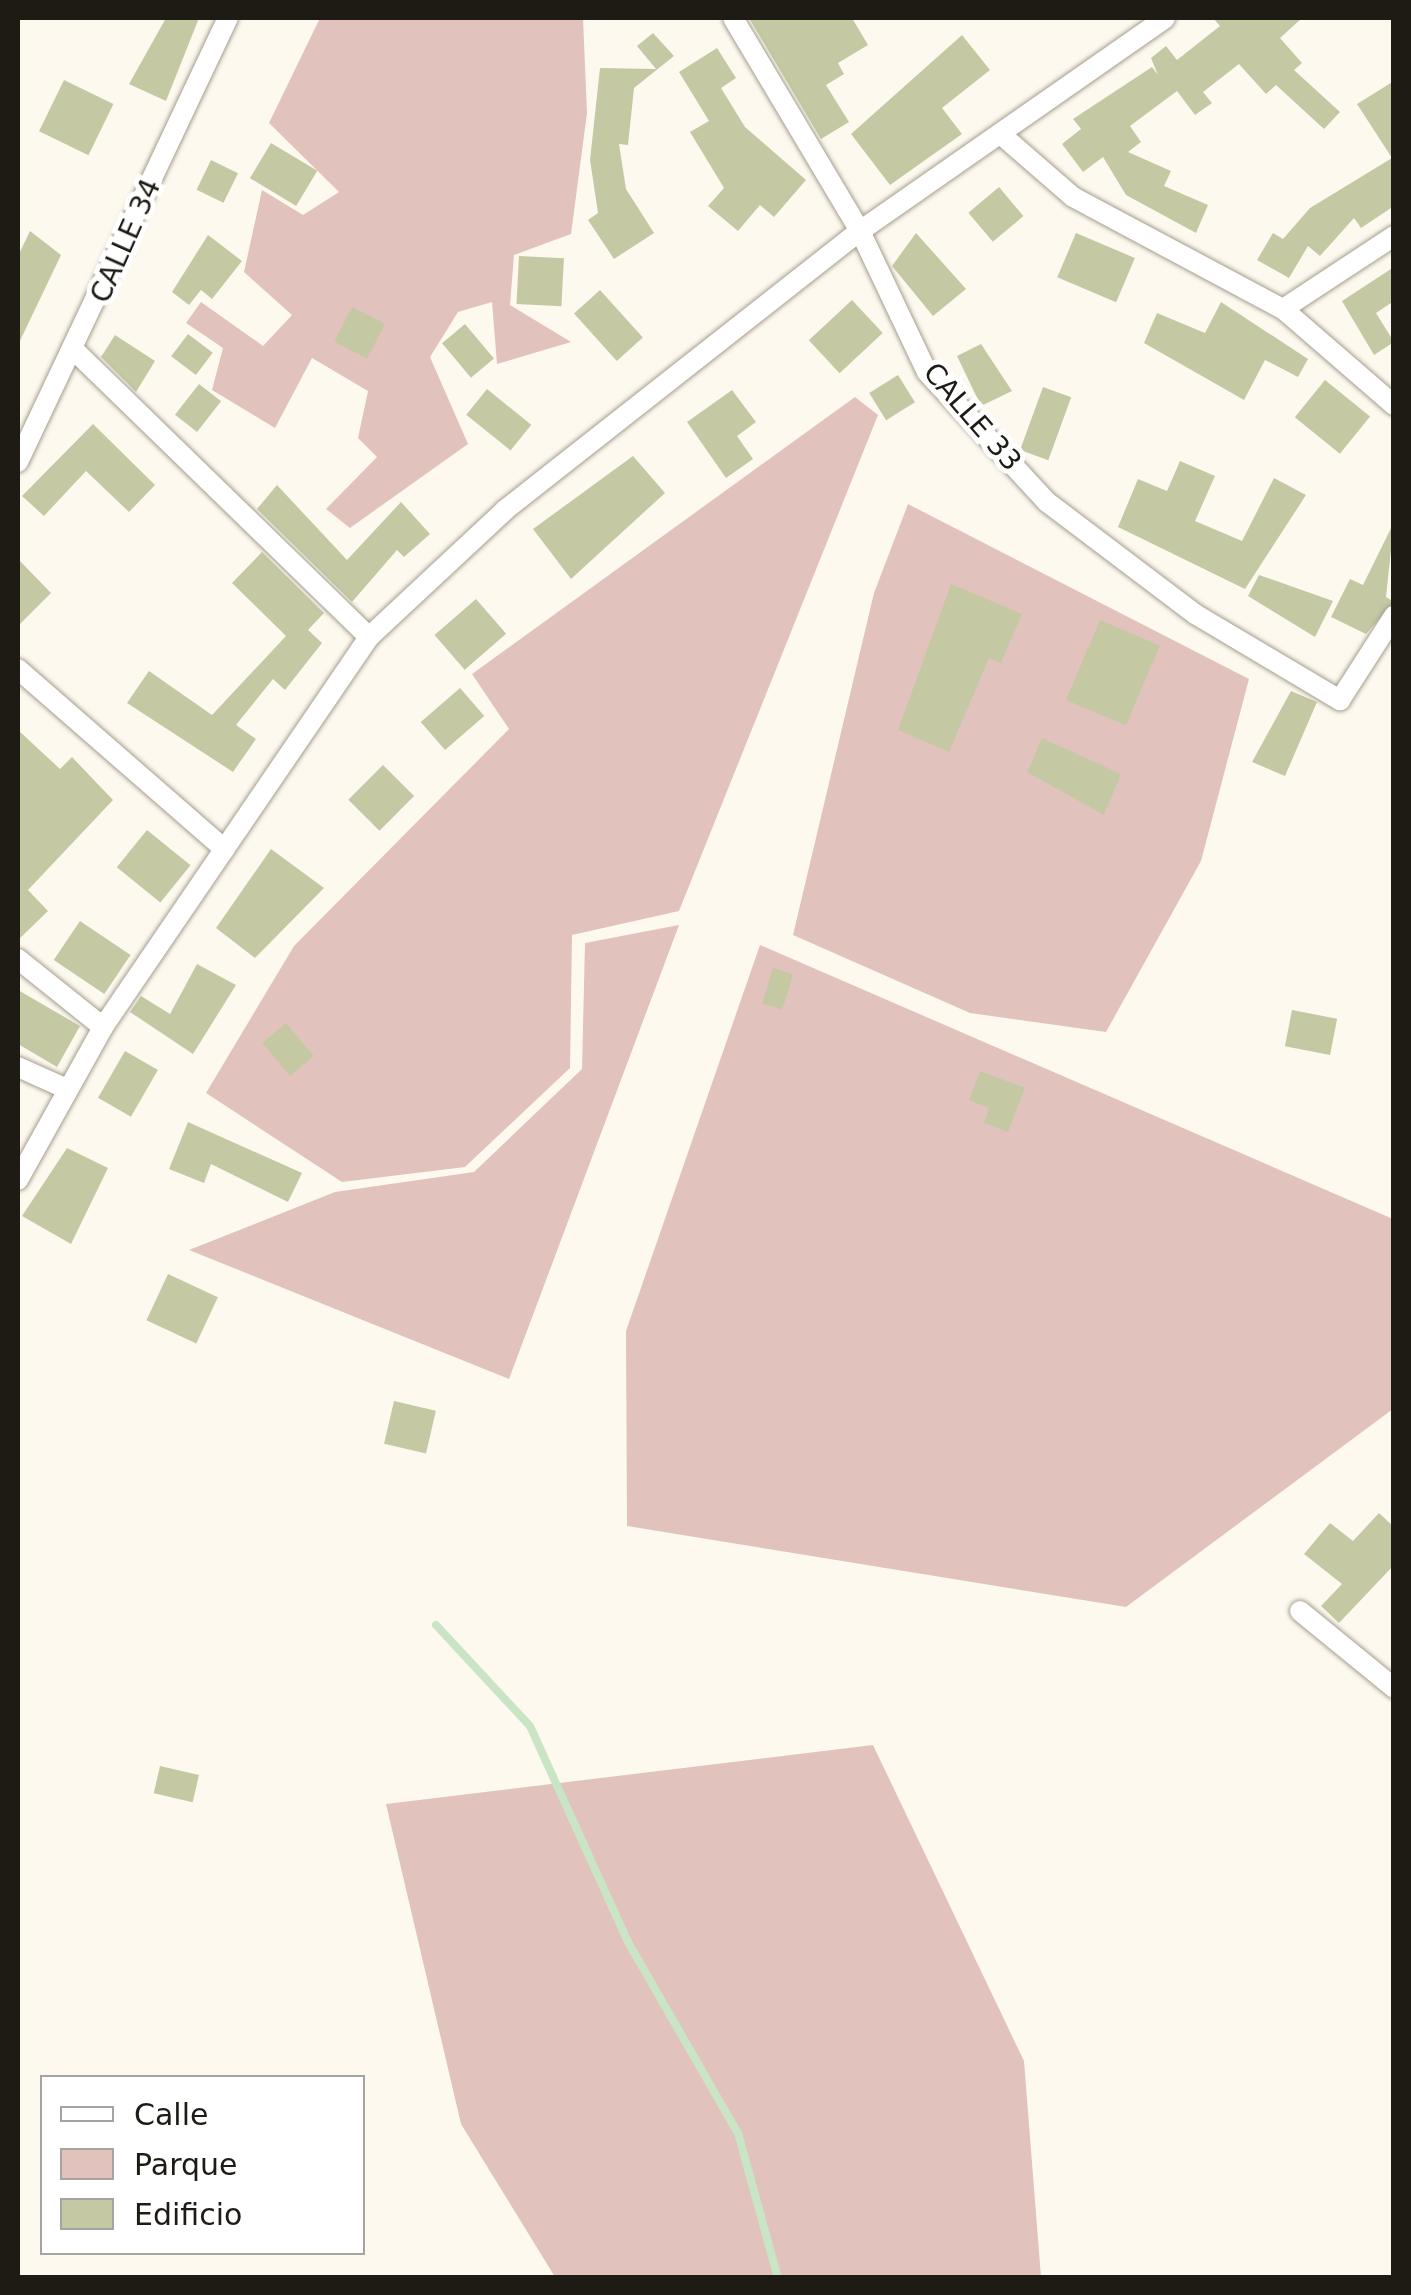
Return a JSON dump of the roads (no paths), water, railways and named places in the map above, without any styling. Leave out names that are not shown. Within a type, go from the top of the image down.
[{"type":"street","name":"CALLE 34","points":[[18,462],[76,352],[228,18]]},
{"type":"street","name":"CALLE 33","points":[[733,18],[860,231],[927,372],[1047,502],[1195,614],[1340,700],[1394,616]]},
{"type":"street","points":[[18,1180],[103,1027],[368,637],[504,510],[860,231],[1004,136],[1165,18]]},
{"type":"street","points":[[1004,136],[1073,197],[1283,309],[1394,405]]},
{"type":"street","points":[[1283,309],[1394,236]]},
{"type":"street","points":[[76,352],[368,637]]},
{"type":"street","points":[[18,669],[224,849]]},
{"type":"street","points":[[18,959],[103,1027]]},
{"type":"street","points":[[18,1066],[67,1089]]},
{"type":"street","points":[[1300,1611],[1394,1688]]},
{"type":"waterway","points":[[436,1625],[530,1726],[628,1942],[738,2133],[778,2278]]}]
